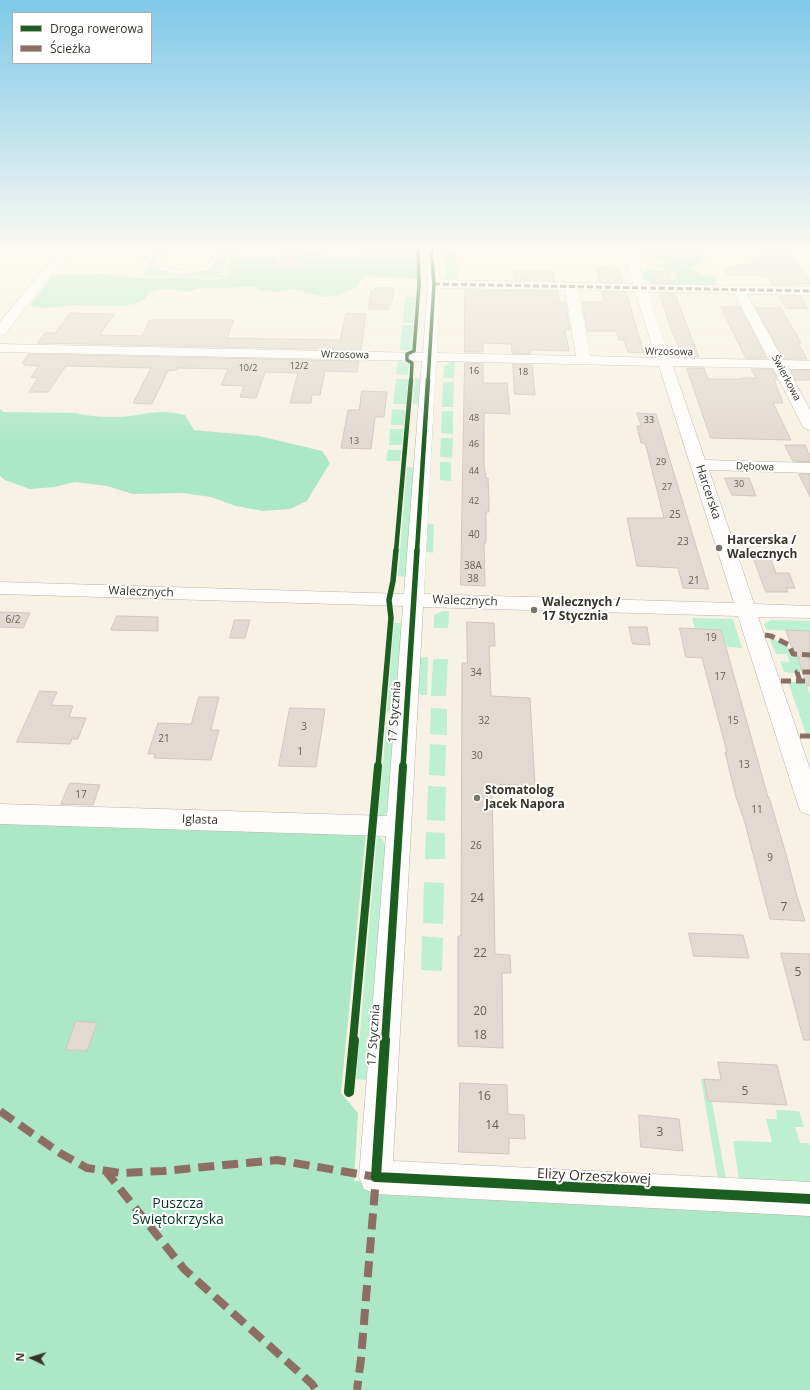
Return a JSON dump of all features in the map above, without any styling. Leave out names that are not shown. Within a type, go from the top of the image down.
[{"type":"street","points":[[0,331],[15,312]]},
{"type":"street","name":"17 Stycznia","points":[[376,1177],[432,312]]},
{"type":"street","points":[[575,312],[584,360]]},
{"type":"street","name":"Harcerska","points":[[648,312],[810,805]]},
{"type":"street","name":"Świerkowa","points":[[751,312],[810,425]]},
{"type":"street","name":"Wrzosowa","points":[[0,348],[810,365]]},
{"type":"street","name":"Dębowa","points":[[699,465],[810,468]]},
{"type":"street","name":"Walecznych","points":[[0,588],[810,612]]},
{"type":"street","name":"Iglasta","points":[[0,814],[399,826]]},
{"type":"street","name":"Elizy Orzeszkowej","points":[[376,1177],[810,1199]]},
{"type":"green space","points":[[404,312],[414,312],[413,323],[403,323]]},
{"type":"green space","points":[[402,325],[413,325],[411,351],[400,350]]},
{"type":"green space","points":[[395,360],[409,364],[408,375],[396,374],[398,362]]},
{"type":"green space","points":[[452,361],[455,361],[454,378],[443,378],[444,367]]},
{"type":"green space","points":[[415,378],[421,379],[419,403],[413,404]]},
{"type":"green space","points":[[396,379],[408,379],[406,404],[393,404]]},
{"type":"green space","points":[[443,382],[454,382],[453,407],[442,407]]},
{"type":"green space","points":[[0,409],[4,412],[76,413],[110,417],[123,417],[157,412],[177,413],[185,415],[194,430],[259,436],[322,451],[330,463],[307,501],[290,509],[263,511],[236,506],[211,497],[183,493],[133,494],[107,486],[75,482],[54,487],[30,489],[5,480],[0,476]]},
{"type":"green space","points":[[392,409],[405,410],[404,425],[391,425]]},
{"type":"green space","points":[[442,411],[453,411],[453,434],[441,433]]},
{"type":"green space","points":[[390,429],[403,429],[402,445],[389,445]]},
{"type":"green space","points":[[441,438],[453,438],[452,458],[440,457]]},
{"type":"green space","points":[[388,450],[401,450],[400,461],[386,461]]},
{"type":"green space","points":[[440,462],[451,462],[451,481],[440,480]]},
{"type":"green space","points":[[407,467],[414,468],[406,577],[398,576]]},
{"type":"green space","points":[[434,524],[433,553],[425,551],[427,525]]},
{"type":"green space","points":[[443,611],[449,611],[448,628],[434,628],[434,615]]},
{"type":"green space","points":[[692,618],[733,619],[742,648],[727,647],[721,630],[695,629]]},
{"type":"green space","points":[[771,620],[810,621],[810,631],[767,630],[764,624]]},
{"type":"green space","points":[[394,623],[403,623],[396,710],[393,712],[387,711]]},
{"type":"green space","points":[[769,637],[787,646],[792,655],[810,656],[810,671],[795,671],[794,673],[784,672],[780,661],[790,662],[787,654],[776,654]]},
{"type":"green space","points":[[423,657],[428,657],[427,695],[421,695],[418,693],[420,659]]},
{"type":"green space","points":[[433,659],[448,659],[446,696],[431,696]]},
{"type":"green space","points":[[788,682],[806,682],[810,695],[810,733],[806,734]]},
{"type":"green space","points":[[431,708],[447,709],[447,735],[430,734]]},
{"type":"green space","points":[[386,727],[395,729],[389,808],[386,814],[378,818]]},
{"type":"green space","points":[[430,744],[446,745],[445,776],[429,775]]},
{"type":"green space","points":[[428,786],[446,787],[445,821],[427,820]]},
{"type":"green space","name":"Puszcza Świętokrzyska","points":[[0,817],[366,833],[341,1093],[358,1113],[354,1181],[810,1203],[810,1390],[0,1390]]},
{"type":"green space","points":[[426,832],[445,833],[445,859],[425,859]]},
{"type":"green space","points":[[377,835],[382,839],[386,846],[368,1080],[356,1079]]},
{"type":"green space","points":[[424,882],[444,883],[443,924],[423,923]]},
{"type":"green space","points":[[422,936],[443,938],[442,971],[421,970]]},
{"type":"green space","points":[[701,1079],[704,1079],[708,1101],[712,1102],[727,1185],[719,1185]]},
{"type":"green space","points":[[776,1110],[799,1111],[804,1127],[795,1127],[800,1143],[809,1143],[810,1146],[810,1184],[739,1180],[733,1141],[772,1142],[766,1119],[777,1119]]},
{"type":"building","points":[[465,312],[567,312],[570,330],[565,330],[569,351],[530,350],[530,354],[512,353],[511,344],[483,343],[483,352],[465,352]]},
{"type":"building","points":[[584,312],[632,312],[644,353],[628,352],[624,340],[619,340],[616,331],[587,331]]},
{"type":"building","points":[[666,312],[682,312],[699,357],[683,357]]},
{"type":"building","points":[[723,312],[742,312],[766,358],[746,358]]},
{"type":"building","points":[[758,312],[783,312],[801,343],[798,343],[807,359],[784,359]]},
{"type":"building","points":[[70,313],[114,314],[100,335],[142,336],[150,320],[234,320],[227,338],[334,340],[340,340],[346,313],[366,314],[361,350],[37,343],[45,333],[55,333]]},
{"type":"building","points":[[29,354],[359,361],[357,372],[325,371],[320,395],[312,395],[311,403],[290,403],[298,373],[265,372],[256,398],[240,397],[244,386],[221,385],[228,369],[178,368],[177,370],[168,371],[152,404],[133,403],[151,368],[66,366],[48,392],[29,392],[38,378],[31,377],[39,366],[24,365],[25,363],[23,363]]},
{"type":"building","points":[[465,363],[483,364],[483,383],[507,383],[510,414],[484,413],[484,465],[486,478],[488,478],[489,500],[489,512],[486,512],[486,543],[484,543],[485,586],[461,585]]},
{"type":"building","points":[[513,364],[532,365],[535,395],[515,394]]},
{"type":"building","points":[[687,368],[704,368],[708,379],[756,378],[751,369],[772,369],[777,379],[774,379],[783,403],[773,403],[791,440],[711,438]]},
{"type":"building","points":[[791,370],[810,370],[810,380],[795,380]]},
{"type":"building","points":[[362,391],[387,392],[384,417],[375,417],[371,449],[341,448],[348,410],[359,410]]},
{"type":"building","points":[[637,413],[656,414],[709,589],[683,588],[678,568],[637,566],[627,518],[664,518],[646,446],[644,443],[641,443],[637,426],[641,426]]},
{"type":"building","points":[[785,445],[805,445],[810,456],[810,462],[793,461]]},
{"type":"building","points":[[799,474],[810,474],[810,496]]},
{"type":"building","points":[[725,478],[749,478],[756,496],[732,495]]},
{"type":"building","points":[[753,556],[770,557],[776,573],[789,573],[795,588],[786,588],[788,592],[766,592]]},
{"type":"building","points":[[0,612],[30,613],[23,628],[0,627]]},
{"type":"building","points":[[117,616],[158,617],[158,631],[111,630]]},
{"type":"building","points":[[235,620],[250,620],[245,638],[230,638]]},
{"type":"building","points":[[467,622],[494,623],[495,646],[489,646],[491,696],[530,698],[535,786],[492,784],[495,954],[510,955],[511,973],[502,973],[503,1048],[458,1046],[458,936],[461,936],[462,663],[467,663]]},
{"type":"building","points":[[629,627],[647,627],[650,645],[633,644]]},
{"type":"building","points":[[680,628],[721,630],[805,921],[770,919],[745,823],[736,797],[725,752],[727,752],[702,658],[686,657]]},
{"type":"building","points":[[786,630],[810,631],[810,686],[807,686],[796,652],[794,652]]},
{"type":"building","points":[[40,691],[57,692],[51,705],[73,706],[69,717],[86,718],[78,739],[72,739],[70,744],[17,742]]},
{"type":"building","points":[[199,697],[219,697],[211,730],[219,730],[211,760],[154,758],[155,754],[148,754],[158,723],[191,724]]},
{"type":"building","points":[[290,708],[325,709],[316,767],[279,766]]},
{"type":"building","points":[[70,783],[100,785],[93,805],[61,804]]},
{"type":"building","points":[[689,933],[743,935],[749,958],[694,956]]},
{"type":"building","points":[[781,953],[810,954],[810,1040],[804,1040]]},
{"type":"building","points":[[76,1021],[97,1023],[87,1051],[66,1050]]},
{"type":"building","points":[[718,1062],[777,1065],[787,1105],[708,1101],[704,1079],[721,1080]]},
{"type":"building","points":[[460,1083],[507,1085],[508,1114],[524,1115],[525,1139],[509,1138],[509,1154],[459,1152]]},
{"type":"building","points":[[639,1115],[679,1119],[683,1151],[641,1147]]},
{"type":"marked path","points":[[765,635],[771,636],[789,645],[793,654],[810,655]]},
{"type":"marked path","points":[[800,681],[797,672],[810,672]]},
{"type":"marked path","points":[[781,681],[805,681]]},
{"type":"marked path","points":[[800,736],[810,736]]},
{"type":"marked path","points":[[0,1111],[60,1153],[87,1168],[121,1173],[163,1171],[277,1160],[376,1177],[361,1359],[357,1390]]},
{"type":"marked path","points":[[105,1170],[184,1269],[312,1384],[316,1390]]},
{"type":"cycle path","points":[[349,1092],[391,618],[389,600],[393,581],[412,367],[412,363],[407,360],[407,354],[414,351],[417,312]]},
{"type":"cycle path","points":[[432,312],[376,1177],[810,1199]]},
{"type":"place","name":"Harcerska / Walecznych","points":[[719,548]]},
{"type":"place","name":"Walecznych / 17 Stycznia","points":[[534,610]]},
{"type":"place","name":"Stomatolog Jacek Napora","points":[[477,798]]}]
